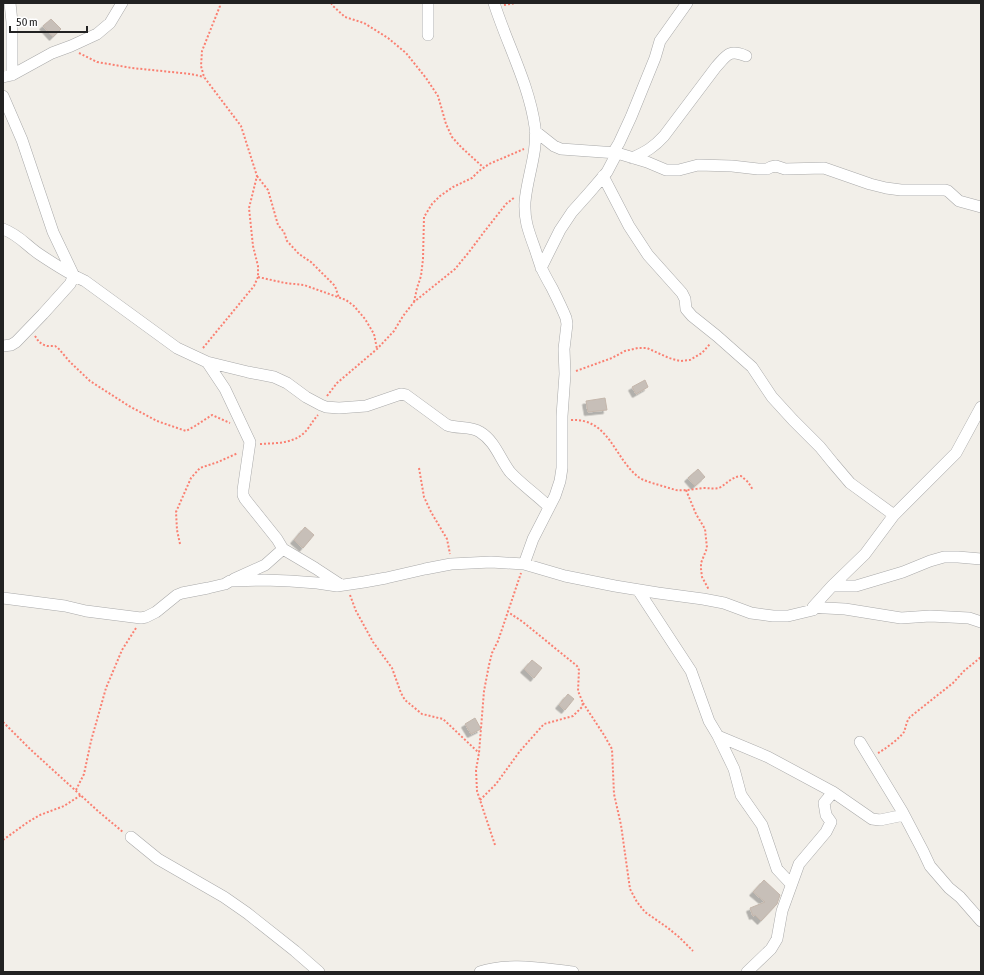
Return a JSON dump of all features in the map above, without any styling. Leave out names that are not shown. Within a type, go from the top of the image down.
[{"type":"street","points":[[8,76],[12,22],[10,3]]},
{"type":"street","points":[[8,76],[52,53],[82,42],[97,34],[110,22],[122,3]]},
{"type":"street","points":[[428,3],[428,35]]},
{"type":"street","points":[[494,3],[522,79],[532,112],[535,131],[533,159],[525,203],[526,225],[541,268],[566,318],[567,324],[564,349],[565,374],[562,420],[562,468],[560,481],[555,496],[533,539],[524,564]]},
{"type":"street","points":[[541,268],[557,236],[572,212],[607,172],[655,58],[660,41],[687,3]]},
{"type":"street","points":[[632,158],[644,153],[656,145],[725,56],[735,53],[746,56]]},
{"type":"street","points":[[3,96],[22,140],[53,232],[74,276]]},
{"type":"street","points":[[535,131],[554,146],[561,149],[615,153],[647,162],[666,170],[679,170],[698,165],[732,166],[758,169],[766,169],[776,166],[785,168],[824,168],[886,188],[901,190],[945,190],[959,201],[981,207]]},
{"type":"street","points":[[603,176],[629,226],[648,255],[682,293],[685,299],[686,309],[692,316],[752,367],[772,397],[820,447],[850,483],[894,515]]},
{"type":"street","points":[[3,229],[16,235],[38,253],[74,276],[85,281],[177,348],[196,358],[248,372],[274,377],[287,383],[306,397],[324,406],[339,408],[366,406],[401,394],[406,395],[447,425],[453,427],[472,428],[480,432],[491,441],[509,470],[518,480],[549,507]]},
{"type":"street","points":[[3,346],[11,345],[16,342],[70,284],[74,276]]},
{"type":"street","points":[[207,362],[225,389],[250,442],[243,495],[283,549],[343,585]]},
{"type":"street","points":[[230,581],[264,580],[317,583],[337,586],[386,578],[451,564],[491,562],[524,564],[565,576],[638,590],[703,598],[751,613],[773,616],[788,616],[813,610],[813,607],[832,586],[865,554],[894,515],[956,453],[981,407]]},
{"type":"street","points":[[3,598],[141,618],[156,612],[177,595],[225,584],[265,565],[283,549]]},
{"type":"street","points":[[832,586],[856,586],[903,572],[930,560],[944,557],[981,559]]},
{"type":"street","points":[[638,590],[691,671],[709,721],[734,769],[741,795],[762,825],[777,869],[791,884]]},
{"type":"street","points":[[813,607],[845,609],[886,617],[901,618],[950,616],[969,618],[981,622]]},
{"type":"street","points":[[718,736],[768,757],[795,773],[833,792],[872,820],[880,820],[904,815]]},
{"type":"street","points":[[860,742],[904,815],[930,866],[948,888],[960,897],[981,921]]},
{"type":"street","points":[[747,972],[771,949],[777,939],[782,911],[799,864],[826,832],[831,822],[826,815],[824,804],[833,792]]},
{"type":"street","points":[[131,837],[158,859],[247,913],[319,972]]},
{"type":"street","points":[[480,972],[490,969],[516,967],[573,972]]},
{"type":"path","points":[[220,3],[202,51],[201,66],[204,77],[241,126],[257,176],[268,190],[278,225],[284,232],[287,241],[299,254],[311,262],[335,286],[339,298]]},
{"type":"path","points":[[330,3],[345,18],[364,24],[388,38],[406,53],[438,96],[446,124],[452,137],[484,168]]},
{"type":"path","points":[[67,48],[97,62],[204,77]]},
{"type":"path","points":[[414,302],[416,288],[421,276],[423,259],[424,217],[432,204],[440,196],[453,187],[472,178],[489,164],[535,142]]},
{"type":"path","points":[[196,358],[254,286],[258,277],[258,266],[253,246],[249,208],[257,176]]},
{"type":"path","points":[[180,544],[177,530],[176,512],[191,478],[200,468],[218,462],[250,445],[294,440],[306,431],[324,406],[337,383],[377,349],[394,331],[414,302],[455,269],[506,204],[527,186]]},
{"type":"path","points":[[258,277],[285,283],[304,285],[346,300],[354,306],[374,334],[377,349]]},
{"type":"path","points":[[29,329],[39,342],[47,346],[55,346],[58,348],[90,381],[129,406],[157,421],[186,431],[212,415],[243,428]]},
{"type":"path","points":[[565,374],[578,371],[612,358],[625,351],[638,348],[647,348],[669,358],[680,361],[690,360],[702,353],[717,336]]},
{"type":"path","points":[[562,420],[575,419],[586,421],[596,426],[604,432],[625,464],[642,479],[676,490],[686,490],[719,488],[733,478],[741,476],[748,482],[753,490]]},
{"type":"path","points":[[419,468],[424,497],[433,517],[447,539],[451,564]]},
{"type":"path","points":[[686,490],[696,514],[705,529],[707,548],[701,563],[702,577],[712,596],[719,602]]},
{"type":"path","points":[[495,844],[477,791],[476,770],[479,753],[484,691],[488,665],[498,641],[524,564]]},
{"type":"path","points":[[343,585],[373,642],[392,668],[405,700],[422,714],[443,719],[479,753]]},
{"type":"path","points":[[508,612],[523,622],[577,666],[579,670],[578,691],[583,703],[612,749],[614,794],[621,825],[630,889],[637,902],[645,912],[668,928],[693,951]]},
{"type":"path","points":[[76,790],[84,774],[91,741],[106,688],[122,650],[141,618]]},
{"type":"path","points":[[869,757],[883,750],[901,735],[910,717],[953,683],[981,656]]},
{"type":"path","points":[[480,800],[496,784],[520,751],[544,724],[573,716],[582,707],[583,703]]},
{"type":"path","points":[[3,722],[30,749],[111,822],[131,837]]},
{"type":"path","points":[[3,840],[40,815],[64,806],[81,795]]},
{"type":"building","points":[[51,19],[61,29],[53,37],[43,26]]},
{"type":"building","points":[[645,380],[648,387],[636,394],[632,387]]},
{"type":"building","points":[[605,398],[607,410],[588,412],[586,401]]},
{"type":"building","points":[[698,469],[705,477],[695,486],[688,478]]},
{"type":"building","points":[[305,527],[314,535],[303,548],[294,540]]},
{"type":"building","points":[[532,660],[542,668],[534,678],[524,669]]},
{"type":"building","points":[[568,694],[574,699],[565,710],[559,705]]},
{"type":"building","points":[[475,718],[481,729],[471,734],[465,724]]},
{"type":"building","points":[[764,880],[780,895],[777,904],[761,921],[755,915],[753,916],[750,908],[765,902],[753,892]]}]
